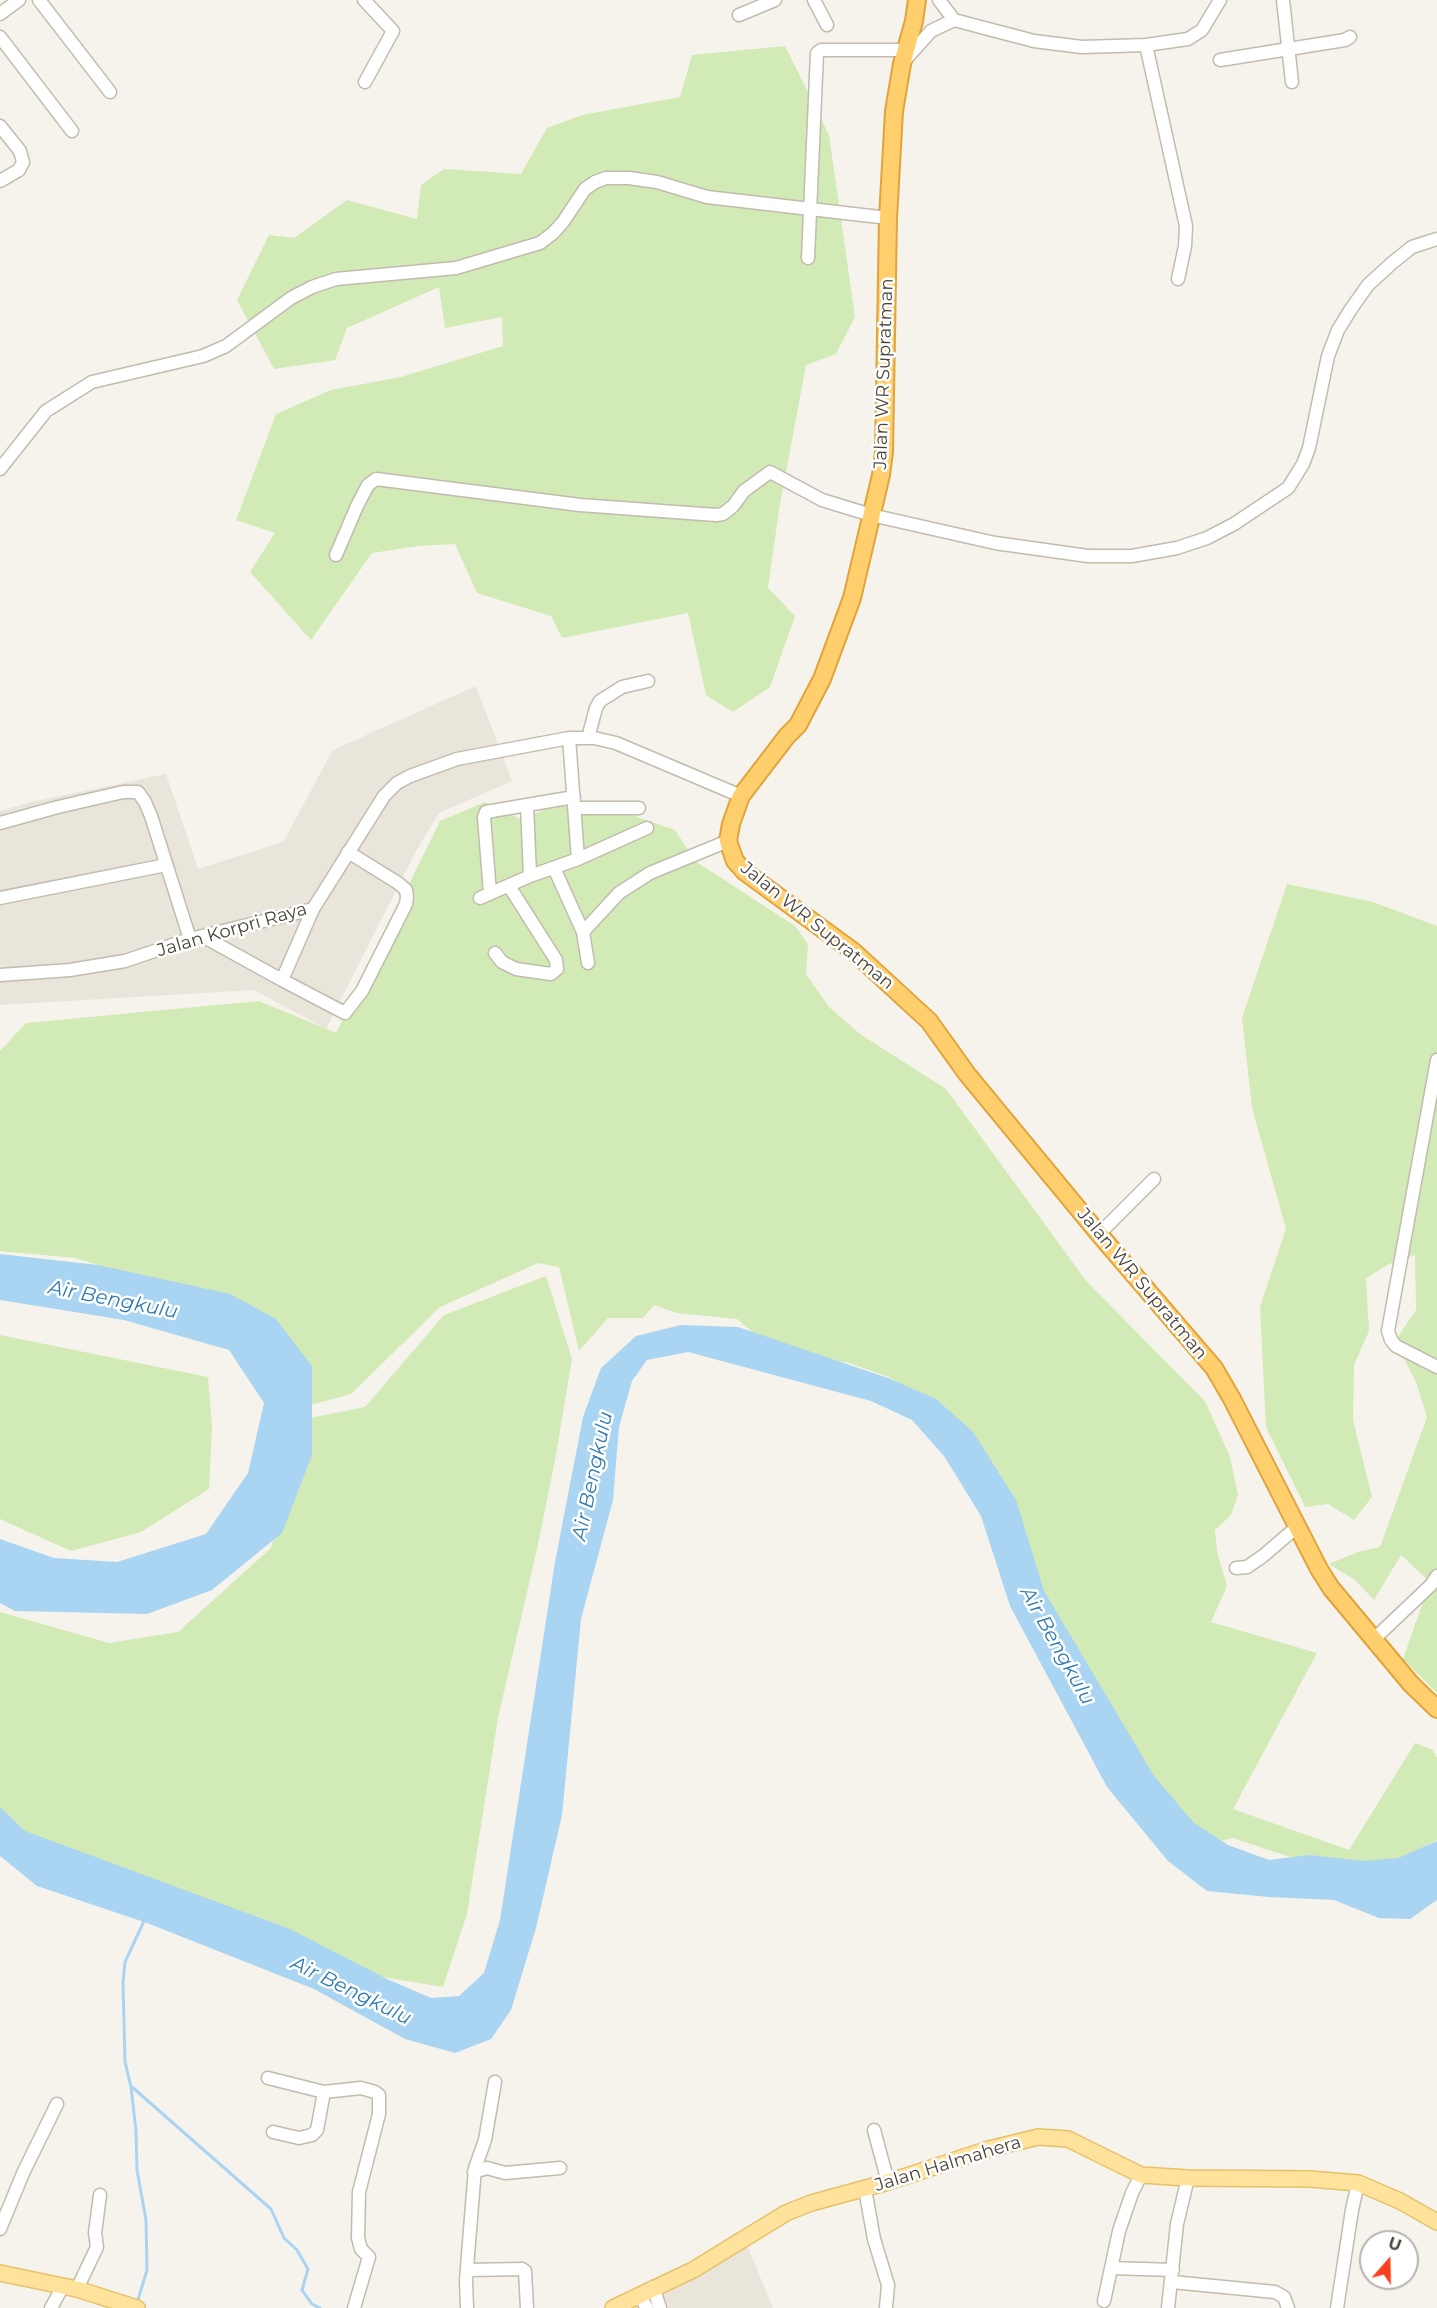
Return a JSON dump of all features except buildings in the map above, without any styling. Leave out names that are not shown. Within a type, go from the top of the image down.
[{"type":"highway","name":"Jalan WR Supratman","points":[[917,0],[894,111],[888,218],[884,452],[871,515],[852,598],[822,680],[798,725],[741,796],[731,824],[728,841],[735,861],[745,872],[854,952],[929,1021],[967,1074],[1099,1234],[1214,1368],[1331,1588],[1411,1684],[1437,1709]]},
{"type":"main road","name":"Jalan Halmahera","points":[[613,2308],[653,2287],[693,2270],[786,2213],[811,2203],[865,2189],[1019,2140],[1050,2137],[1068,2139],[1141,2175],[1188,2178],[1310,2179],[1358,2183],[1400,2201],[1437,2222]]},
{"type":"main road","points":[[0,2274],[70,2288],[138,2308]]},
{"type":"street","points":[[0,14],[20,0]]},
{"type":"street","points":[[39,0],[110,92]]},
{"type":"street","points":[[364,0],[393,31],[365,82]]},
{"type":"street","points":[[739,15],[774,0]]},
{"type":"street","points":[[814,0],[827,25]]},
{"type":"street","points":[[939,0],[954,20],[1059,45],[1146,45],[1188,39],[1196,35],[1207,24],[1220,0]]},
{"type":"street","points":[[1283,0],[1292,82]]},
{"type":"street","points":[[808,258],[814,94],[818,51],[904,57],[931,31],[954,20]]},
{"type":"street","points":[[0,37],[72,131]]},
{"type":"street","points":[[1220,60],[1350,37]]},
{"type":"street","points":[[1146,45],[1186,226],[1185,246],[1178,279]]},
{"type":"street","points":[[0,126],[20,151],[23,162],[19,170],[0,181]]},
{"type":"street","points":[[0,469],[46,411],[92,382],[203,356],[226,346],[291,298],[312,287],[336,279],[456,268],[540,243],[553,233],[585,189],[606,178],[657,182],[707,197],[888,218]]},
{"type":"street","points":[[336,555],[357,506],[370,482],[376,479],[459,492],[580,506],[716,515],[723,514],[733,506],[744,491],[770,472],[822,500],[871,515],[995,543],[1088,556],[1132,556],[1177,548],[1207,538],[1234,524],[1288,488],[1303,464],[1309,448],[1328,356],[1338,330],[1368,285],[1412,246],[1437,239]]},
{"type":"street","points":[[588,738],[600,701],[622,687],[648,681]]},
{"type":"street","points":[[569,738],[578,859]]},
{"type":"street","name":"Jalan Korpri Raya","points":[[0,975],[95,968],[125,962],[190,939],[313,909],[384,796],[404,779],[430,767],[457,759],[569,738],[588,738],[616,743],[741,796]]},
{"type":"street","points":[[0,823],[112,794],[138,792],[151,816],[190,939]]},
{"type":"street","points":[[639,808],[574,803],[527,805],[484,813],[485,896],[530,876],[578,859],[647,828]]},
{"type":"street","points":[[527,805],[530,876]]},
{"type":"street","points":[[583,932],[619,893],[650,873],[728,841]]},
{"type":"street","points":[[204,937],[345,1013],[362,991],[406,904],[407,897],[406,890],[398,883],[348,852]]},
{"type":"street","points":[[0,898],[166,865]]},
{"type":"street","points":[[554,867],[583,932],[588,963]]},
{"type":"street","points":[[495,953],[502,962],[516,969],[551,974],[557,969],[556,960],[509,886]]},
{"type":"street","points":[[282,980],[313,909]]},
{"type":"street","points":[[1437,1060],[1388,1331],[1396,1346],[1437,1367]]},
{"type":"street","points":[[1099,1234],[1154,1179]]},
{"type":"street","points":[[1236,1568],[1247,1567],[1263,1557],[1298,1526]]},
{"type":"street","points":[[1373,1640],[1431,1585],[1437,1576]]},
{"type":"street","points":[[268,2078],[324,2092],[360,2088],[375,2092],[380,2099],[379,2114],[359,2192],[358,2238],[361,2249],[369,2257],[354,2308]]},
{"type":"street","points":[[467,2308],[467,2270],[474,2172],[484,2140],[495,2082]]},
{"type":"street","points":[[273,2132],[300,2138],[312,2135],[317,2130],[324,2092]]},
{"type":"street","points":[[0,2229],[24,2171],[57,2104]]},
{"type":"street","points":[[874,2130],[888,2182]]},
{"type":"street","points":[[474,2172],[487,2168],[505,2173],[560,2168]]},
{"type":"street","points":[[1104,2301],[1125,2211],[1141,2175]]},
{"type":"street","points":[[1168,2308],[1177,2224],[1188,2178]]},
{"type":"street","points":[[1336,2308],[1358,2183]]},
{"type":"street","points":[[865,2189],[874,2239],[888,2285],[886,2308]]},
{"type":"street","points":[[51,2308],[70,2288],[97,2247],[95,2233],[100,2195]]},
{"type":"street","points":[[1111,2268],[1275,2292],[1284,2297],[1288,2308]]},
{"type":"street","points":[[467,2270],[522,2269],[525,2271],[527,2308]]},
{"type":"street","points":[[653,2287],[660,2308]]},
{"type":"street","points":[[639,2295],[647,2308]]},
{"type":"shaded area","points":[[476,686],[512,781],[439,813],[415,853],[326,1029],[254,990],[0,1005],[0,811],[31,802],[166,774],[198,869],[283,842],[333,750]]},
{"type":"shaded area","points":[[746,2243],[773,2308],[623,2308]]},
{"type":"green space","points":[[785,46],[829,135],[855,317],[836,354],[806,365],[779,510],[768,588],[795,616],[770,687],[733,712],[706,695],[688,613],[562,638],[551,616],[477,593],[455,544],[419,546],[372,553],[311,640],[250,572],[275,533],[236,520],[276,414],[331,390],[401,377],[503,346],[502,317],[445,328],[439,287],[347,328],[335,360],[274,369],[237,300],[269,235],[294,238],[347,200],[417,219],[421,185],[444,169],[521,174],[547,128],[582,115],[680,97],[692,55]]},
{"type":"green space","points":[[565,800],[634,816],[675,830],[695,861],[795,926],[808,944],[806,974],[829,1007],[860,1034],[946,1089],[1087,1282],[1205,1401],[1230,1457],[1238,1495],[1231,1515],[1215,1530],[1217,1552],[1227,1586],[1211,1622],[1317,1653],[1233,1809],[1349,1850],[1415,1743],[1433,1750],[1437,1758],[1437,1840],[1397,1868],[1296,1859],[1233,1838],[1201,1846],[1169,1811],[916,1395],[889,1377],[846,1362],[785,1360],[737,1319],[677,1313],[654,1305],[643,1318],[608,1318],[579,1351],[559,1267],[538,1263],[440,1307],[351,1394],[303,1407],[231,1305],[75,1258],[0,1251],[0,1051],[26,1023],[259,1001],[336,1033],[440,821],[485,802],[522,820]]},
{"type":"green space","points":[[1287,884],[1373,902],[1437,926],[1437,1693],[1403,1659],[1430,1582],[1401,1555],[1374,1600],[1355,1580],[1329,1564],[1358,1552],[1380,1547],[1427,1417],[1416,1382],[1395,1341],[1416,1310],[1415,1255],[1389,1264],[1366,1278],[1369,1331],[1354,1365],[1353,1420],[1372,1497],[1354,1520],[1328,1504],[1305,1507],[1266,1427],[1260,1307],[1286,1229],[1252,1108],[1242,1018]]},
{"type":"green space","points":[[546,1276],[572,1359],[537,1549],[498,1718],[467,1914],[443,1987],[371,1975],[50,1853],[0,1811],[0,1612],[109,1643],[178,1632],[271,1548],[310,1418],[365,1407],[444,1315]]},
{"type":"green space","points":[[0,1335],[208,1377],[212,1427],[209,1489],[141,1532],[71,1551],[0,1519]]},
{"type":"water","name":"Air Bengkulu","points":[[0,1254],[98,1265],[230,1294],[276,1319],[312,1366],[312,1455],[282,1533],[212,1590],[147,1614],[15,1611],[0,1603],[0,1539],[54,1558],[117,1562],[206,1534],[248,1473],[264,1403],[229,1350],[124,1320],[0,1300]]},
{"type":"water","name":"Air Bengkulu","points":[[681,1325],[738,1327],[888,1378],[936,1399],[973,1432],[1016,1500],[1044,1591],[1154,1776],[1194,1823],[1228,1845],[1269,1860],[1309,1855],[1365,1861],[1398,1858],[1437,1841],[1437,1900],[1410,1919],[1379,1918],[1334,1900],[1207,1891],[1168,1861],[1107,1787],[1010,1606],[981,1516],[944,1456],[912,1420],[871,1401],[688,1352],[647,1360],[632,1381],[619,1427],[613,1500],[581,1619],[562,1815],[536,1928],[511,2010],[491,2039],[455,2053],[405,2039],[314,1989],[147,1923],[37,1886],[0,1856],[0,1807],[25,1831],[290,1929],[387,1979],[431,1998],[459,1996],[484,1973],[500,1920],[555,1562],[583,1417],[601,1368],[636,1336]]},
{"type":"waterway","points":[[137,2303],[147,2270],[146,2220],[137,2170],[136,2131],[131,2087],[125,2062],[123,1983],[125,1962],[145,1919]]},
{"type":"waterway","points":[[132,2087],[271,2209],[284,2238],[297,2250],[308,2269],[302,2290],[312,2304],[320,2308]]}]
